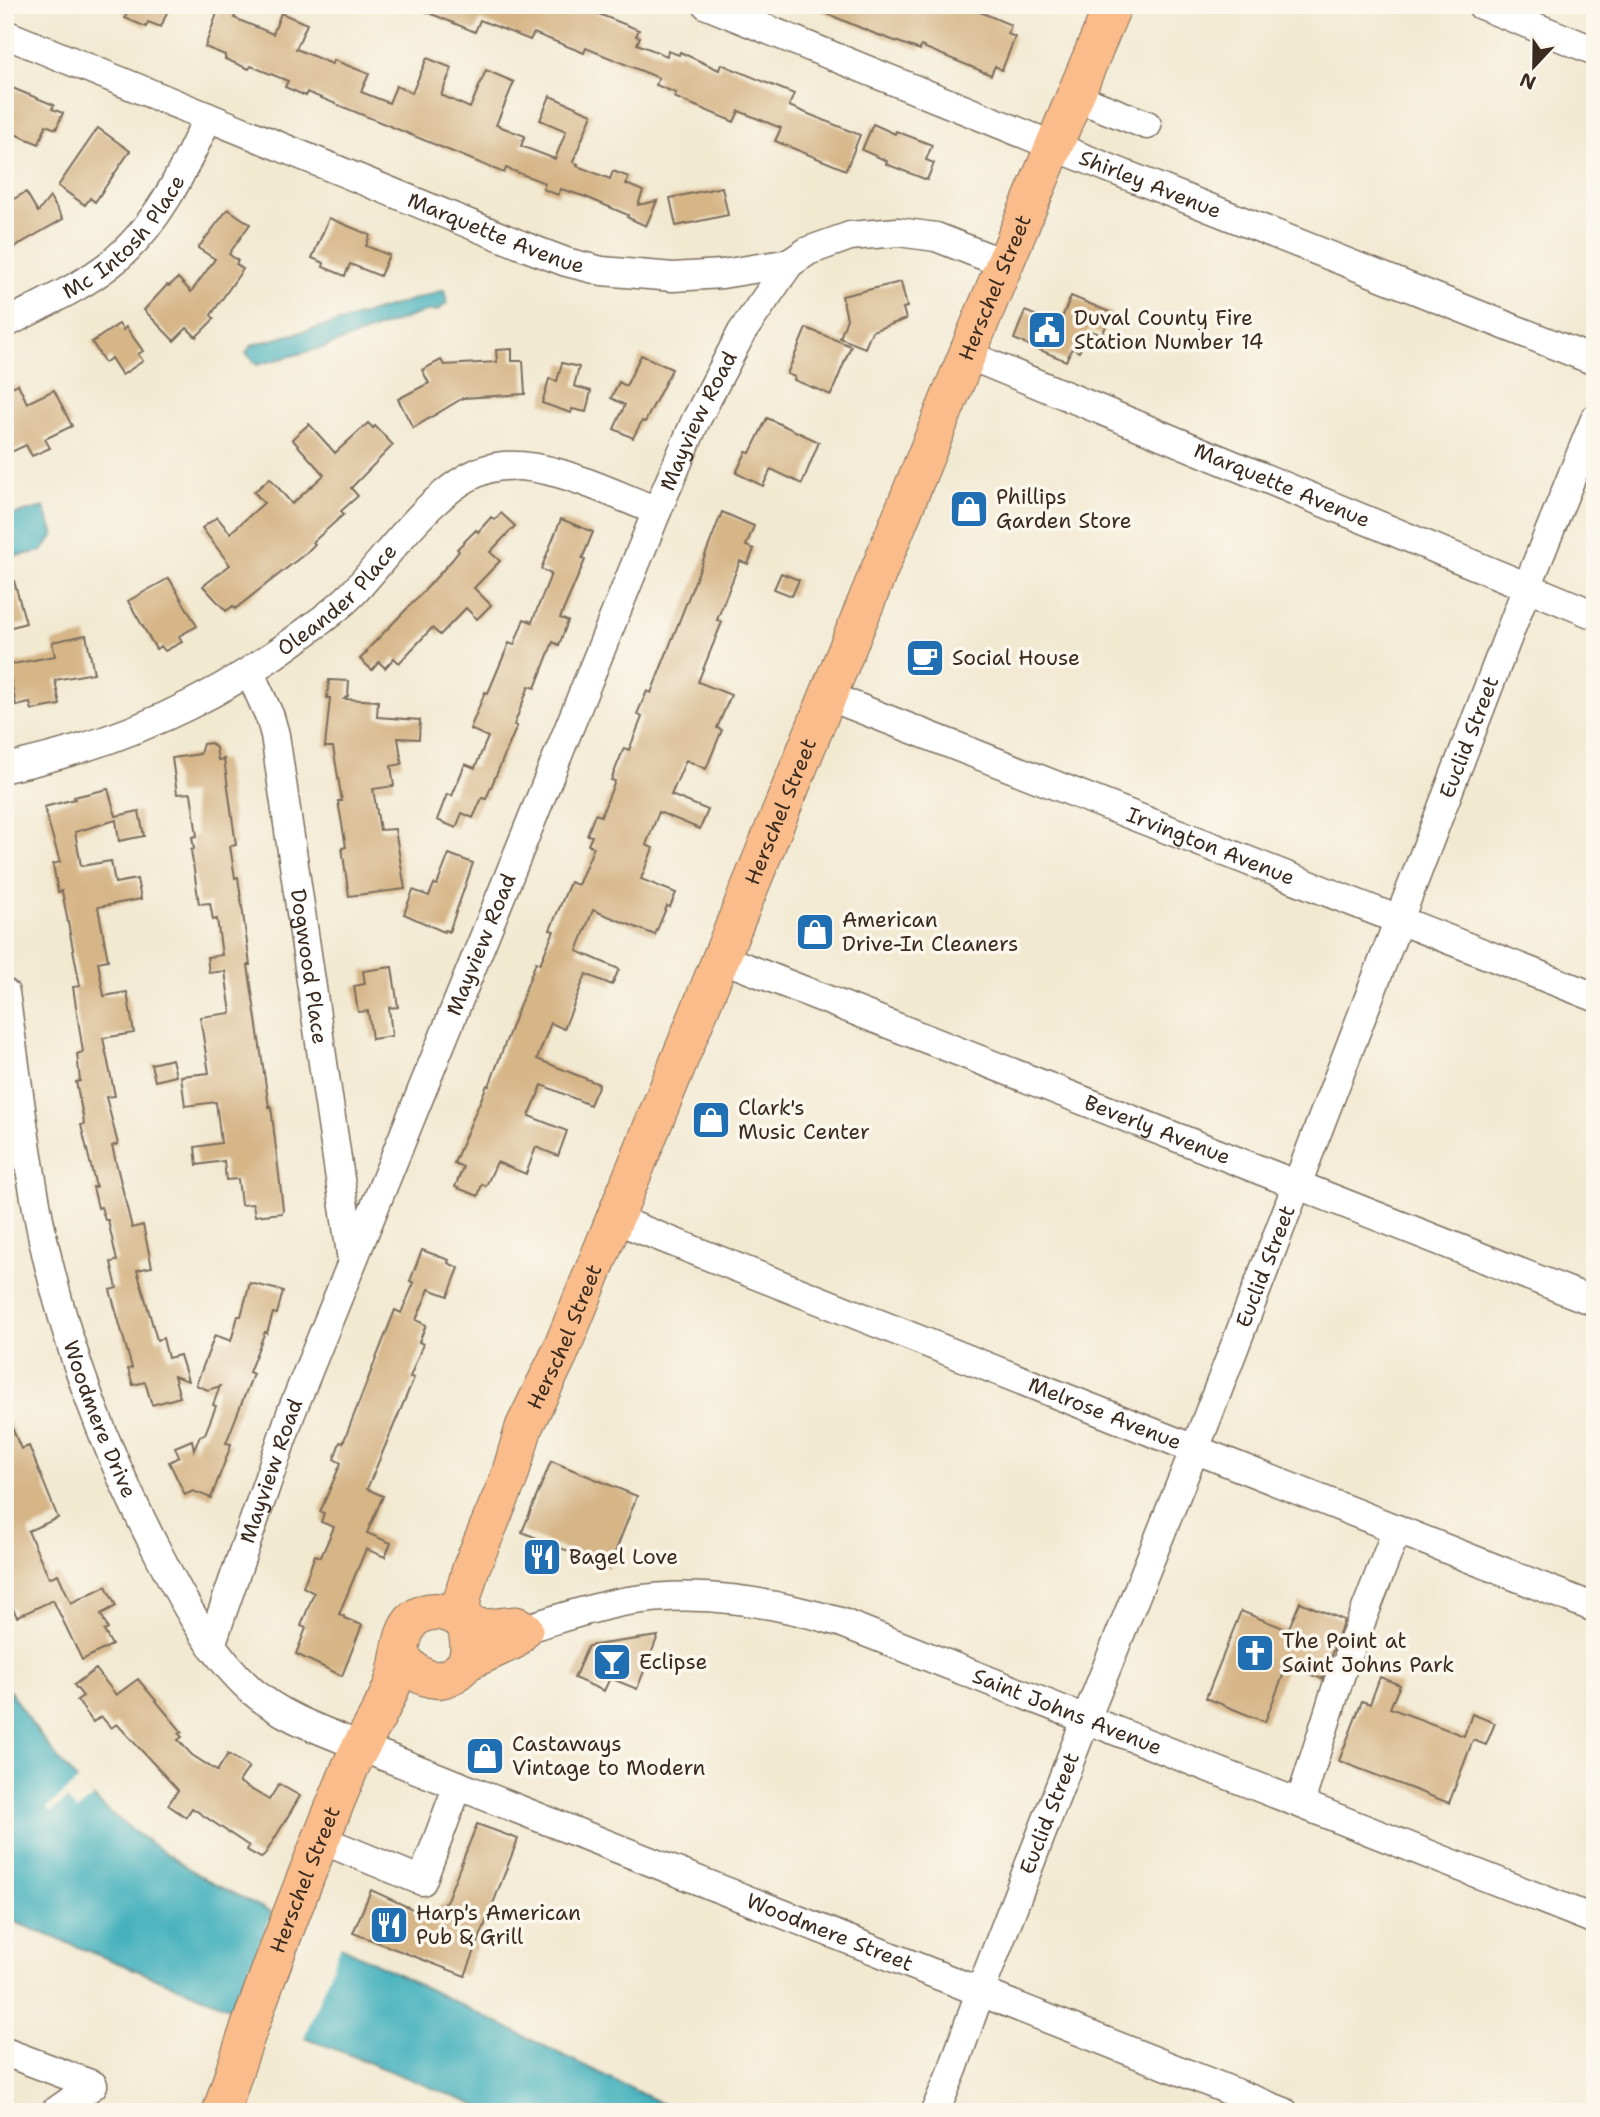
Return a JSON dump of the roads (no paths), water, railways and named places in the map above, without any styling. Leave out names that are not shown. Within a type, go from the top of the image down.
[{"type":"main road","name":"Herschel Street","points":[[243,2112],[242,2073],[250,2022],[337,1846],[368,1749],[418,1690],[435,1680],[451,1676],[467,1662],[470,1647],[462,1600],[471,1567],[509,1478],[524,1427],[559,1355],[1113,5]]},
{"type":"main road","name":"Herschel Street","points":[[301,1915],[388,1695],[401,1655],[405,1629],[413,1619],[424,1613],[439,1594],[461,1527],[471,1507],[494,1468],[524,1427]]},
{"type":"main road","points":[[424,1613],[437,1611],[451,1614],[464,1623]]},
{"type":"main road","name":"Saint Johns Avenue","points":[[464,1623],[488,1628],[516,1625],[524,1629],[513,1641],[467,1662]]},
{"type":"main road","points":[[401,1655],[409,1668],[423,1677],[435,1680]]},
{"type":"main road","name":"Herschel Street","points":[[221,2112],[242,2073]]},
{"type":"street","name":"Shirley Avenue","points":[[707,5],[1054,146],[1595,360]]},
{"type":"street","points":[[1481,5],[1595,51]]},
{"type":"street","name":"Marquette Avenue","points":[[5,34],[521,245],[566,262],[602,271],[673,277],[722,274],[790,262],[808,251],[850,236],[898,232],[936,237],[1005,264]]},
{"type":"street","points":[[1075,97],[1147,125]]},
{"type":"street","name":"Mc Intosh Place","points":[[5,324],[79,285],[109,264],[138,237],[184,170],[208,117]]},
{"type":"street","name":"Mayview Road","points":[[211,1645],[281,1438],[657,511],[695,422],[742,332],[790,262]]},
{"type":"street","name":"Marquette Avenue","points":[[968,355],[1595,615]]},
{"type":"street","name":"Euclid Street","points":[[935,2112],[1086,1719],[1195,1449],[1527,587],[1595,419]]},
{"type":"street","name":"Oleander Place","points":[[5,768],[128,734],[187,708],[250,673],[353,593],[435,502],[473,474],[494,467],[534,466],[657,511]]},
{"type":"street","name":"Dogwood Place","points":[[250,673],[275,735],[352,1264]]},
{"type":"street","name":"Irvington Avenue","points":[[828,696],[1595,997]]},
{"type":"street","name":"Beverly Avenue","points":[[721,958],[1595,1302]]},
{"type":"street","name":"Woodmere Drive","points":[[5,993],[34,1193],[58,1297],[76,1361],[100,1427],[133,1504],[169,1576],[211,1645],[254,1692],[277,1709],[368,1749]]},
{"type":"street","name":"Melrose Avenue","points":[[615,1219],[1595,1608]]},
{"type":"street","points":[[1300,1803],[1346,1660],[1397,1529]]},
{"type":"street","name":"Saint Johns Avenue","points":[[524,1629],[626,1601],[666,1597],[723,1598],[787,1607],[840,1622],[1595,1920]]},
{"type":"street","name":"Woodmere Street","points":[[368,1749],[1284,2112]]},
{"type":"street","points":[[337,1846],[422,1881],[458,1785]]},
{"type":"street","points":[[5,2052],[93,2085],[55,2112]]},
{"type":"water","points":[[444,290],[447,303],[437,311],[426,311],[325,347],[257,365],[246,353],[252,345],[333,324]]},
{"type":"water","points":[[44,507],[54,535],[42,551],[5,558],[5,517]]},
{"type":"water","points":[[5,1684],[46,1743],[94,1798],[134,1831],[206,1880],[679,2112],[493,2112],[5,1918]]},
{"type":"place","name":"Duval County Fire Station Number 14","points":[[1047,330]]},
{"type":"place","name":"Phillips Garden Store","points":[[969,509]]},
{"type":"place","name":"Social House","points":[[925,658]]},
{"type":"place","name":"American Drive-In Cleaners","points":[[815,932]]},
{"type":"place","name":"Clark's Music Center","points":[[711,1120]]},
{"type":"place","name":"Bagel Love","points":[[542,1557]]},
{"type":"place","name":"The Point at Saint Johns Park","points":[[1255,1653]]},
{"type":"place","name":"Eclipse","points":[[612,1662]]},
{"type":"place","name":"Castaways Vintage to Modern","points":[[485,1756]]},
{"type":"place","name":"Harp's American Pub & Grill","points":[[389,1925]]}]
